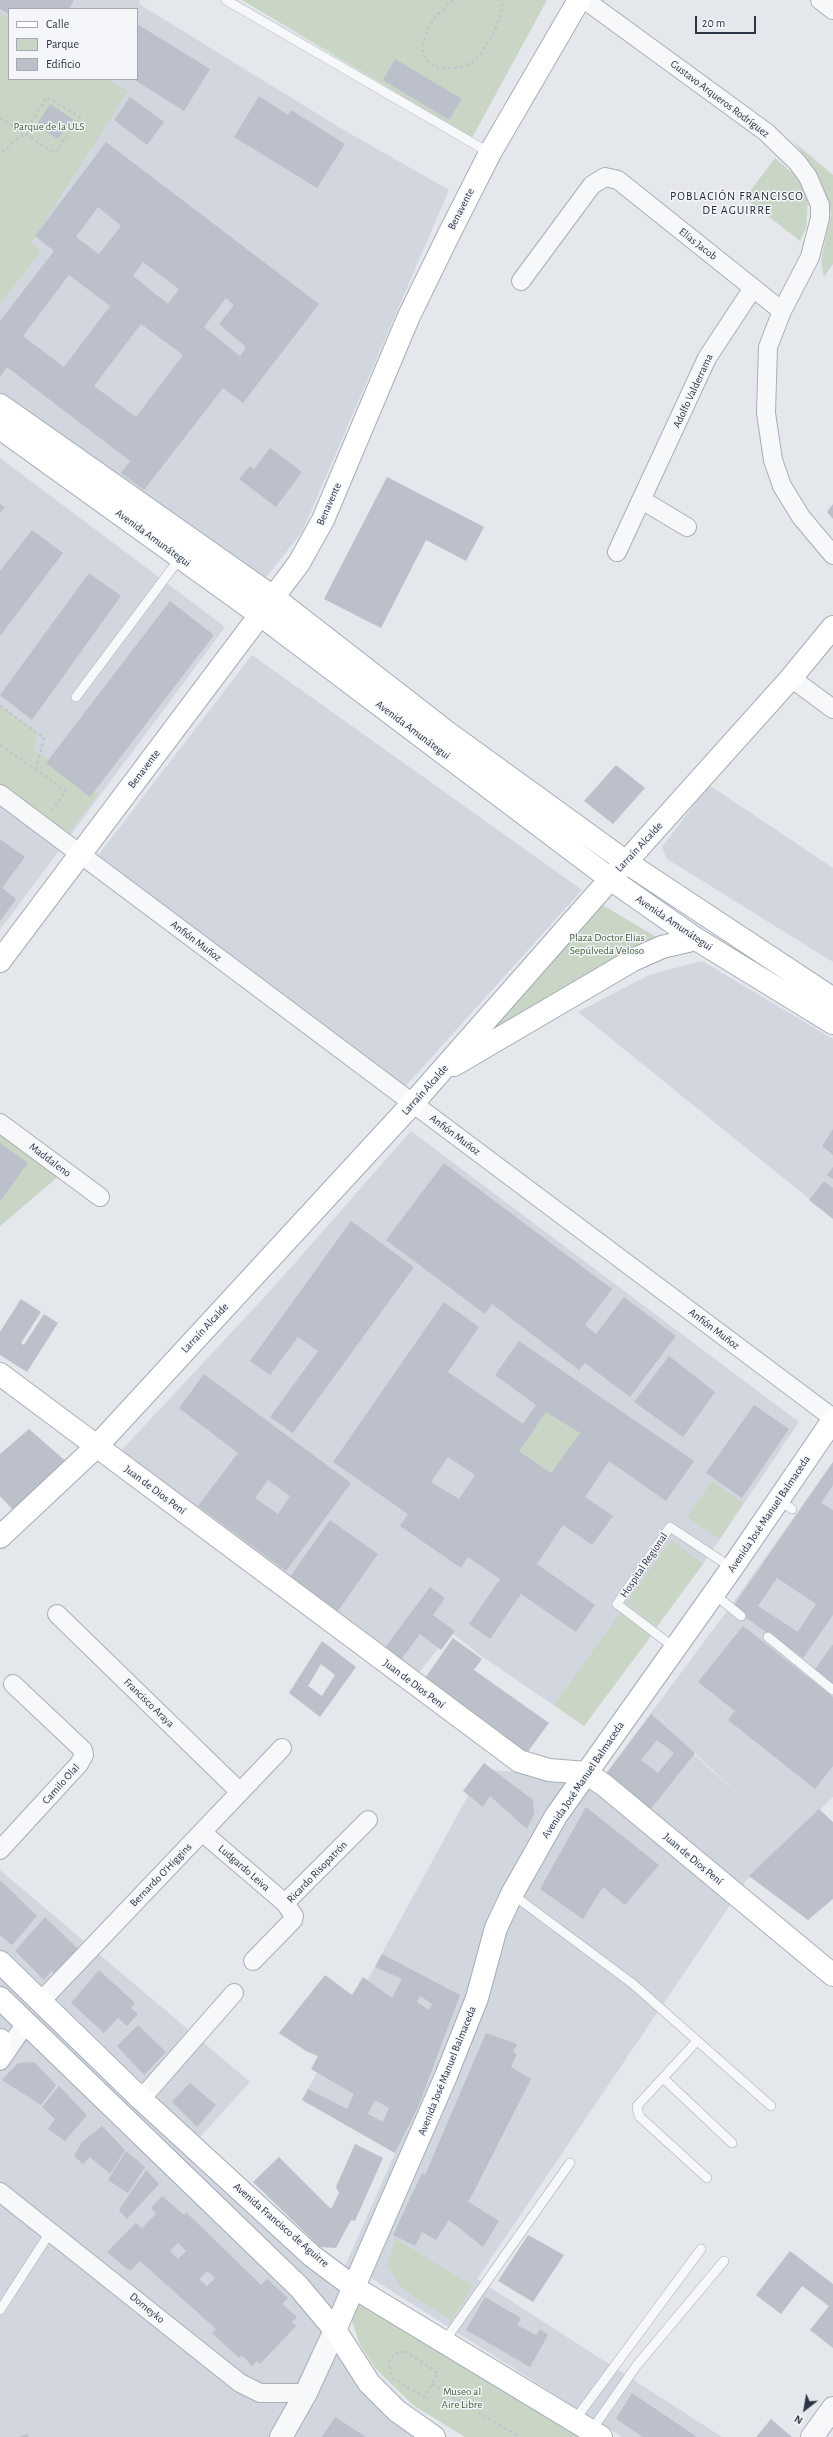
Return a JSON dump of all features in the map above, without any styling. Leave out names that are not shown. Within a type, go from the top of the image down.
[{"type":"main road","name":"Benavente","points":[[0,961],[299,563],[323,520],[408,316],[490,154],[579,0]]},
{"type":"main road","name":"Avenida Amunátegui","points":[[0,405],[266,605],[609,878],[696,939],[833,1024]]},
{"type":"main road","name":"Avenida Amunátegui","points":[[0,428],[180,558],[266,605],[448,733],[626,862],[833,999]]},
{"type":"main road","name":"Larraín Alcalde","points":[[0,1537],[97,1446],[413,1103],[609,878],[626,862],[791,678],[833,627]]},
{"type":"main road","points":[[439,1073],[633,960],[662,947],[696,939]]},
{"type":"main road","name":"Juan de Dios Pení","points":[[0,1374],[519,1761],[549,1770],[586,1773],[610,1790],[833,1975]]},
{"type":"main road","name":"Avenida José Manuel Balmaceda","points":[[335,2330],[355,2288],[477,1998],[496,1928],[512,1894],[556,1816],[586,1773],[732,1568],[785,1504],[833,1419]]},
{"type":"main road","name":"Avenida Francisco de Aguirre","points":[[0,1962],[141,2099],[312,2256],[355,2288],[589,2429]]},
{"type":"main road","points":[[0,1984],[24,1986],[26,2023]]},
{"type":"main road","points":[[0,1998],[299,2287],[335,2330],[369,2383],[397,2411],[434,2437]]},
{"type":"main road","points":[[0,2040],[0,2055]]},
{"type":"street","name":"Gustavo Arqueros Rodríguez","points":[[584,0],[766,132],[797,162],[808,177],[820,205],[817,232],[810,257],[782,311],[768,347],[766,413],[773,460],[782,486],[801,517],[833,555]]},
{"type":"street","points":[[820,0],[833,10]]},
{"type":"street","name":"Elías Jacob","points":[[521,281],[592,185],[605,177],[618,180],[782,311]]},
{"type":"street","name":"Adolfo Valderrama","points":[[617,552],[707,358],[753,288]]},
{"type":"street","points":[[642,500],[687,527]]},
{"type":"street","points":[[791,678],[833,710]]},
{"type":"street","name":"Anfión Muñoz","points":[[0,794],[833,1419]]},
{"type":"street","name":"Maddaleno","points":[[0,1123],[100,1197]]},
{"type":"street","name":"Francisco Araya","points":[[57,1614],[240,1792]]},
{"type":"street","name":"Camilo Olal","points":[[0,1850],[79,1764],[84,1755],[83,1750],[13,1684]]},
{"type":"street","name":"Bernardo O'Higgins","points":[[40,2002],[282,1748]]},
{"type":"street","name":"Ricardo Risopatrón","points":[[253,1961],[293,1920],[293,1912],[285,1903],[368,1820]]},
{"type":"street","name":"Ludgardo Leiva","points":[[202,1832],[285,1903]]},
{"type":"street","points":[[141,2099],[234,1992]]},
{"type":"street","points":[[0,2061],[26,2023]]},
{"type":"street","name":"Domeyko","points":[[0,2192],[51,2231],[240,2383],[260,2393],[306,2394]]},
{"type":"street","points":[[281,2437],[306,2394],[335,2330]]},
{"type":"street","points":[[812,2437],[833,2408]]},
{"type":"lane","points":[[226,0],[490,154]]},
{"type":"lane","points":[[76,697],[180,558]]},
{"type":"lane","name":"Hospital Regional","points":[[676,1648],[617,1604],[670,1527],[732,1568]]},
{"type":"lane","points":[[714,1594],[741,1616]]},
{"type":"lane","points":[[768,1637],[833,1690]]},
{"type":"lane","points":[[512,1894],[633,1984],[771,2106]]},
{"type":"lane","points":[[697,2041],[637,2106],[640,2117],[707,2178]]},
{"type":"lane","points":[[663,2078],[732,2143]]},
{"type":"lane","points":[[444,2342],[570,2163]]},
{"type":"lane","points":[[0,2310],[51,2231]]},
{"type":"lane","points":[[589,2429],[701,2249]]},
{"type":"lane","points":[[589,2429],[638,2365],[724,2262]]},
{"type":"path","points":[[453,0],[435,17],[427,31],[422,49],[425,59],[438,68],[456,68],[472,63],[482,52],[495,30],[503,8],[500,0]]},
{"type":"path","points":[[0,118],[24,133],[55,153],[80,118],[47,97],[24,133],[0,154]]},
{"type":"path","points":[[0,706],[44,738],[36,770]]},
{"type":"path","points":[[0,745],[66,791],[42,825]]},
{"type":"path","points":[[405,2352],[438,2373],[432,2384],[424,2397],[391,2377],[389,2361],[395,2354],[405,2352]]},
{"type":"path","points":[[432,2384],[519,2437]]},
{"type":"shaded area","points":[[0,0],[140,0],[139,4],[342,129],[449,190],[302,532],[256,590],[0,393]]},
{"type":"shaded area","points":[[0,458],[225,627],[0,930]]},
{"type":"shaded area","points":[[252,655],[582,890],[402,1090],[93,862]]},
{"type":"shaded area","points":[[709,785],[833,868],[833,962],[667,859],[662,847]]},
{"type":"shaded area","points":[[702,961],[833,1039],[833,1218],[578,1012],[649,975]]},
{"type":"shaded area","points":[[411,1131],[799,1422],[703,1564],[584,1726],[480,1655],[451,1632],[413,1680],[119,1453],[272,1289]]},
{"type":"shaded area","points":[[833,1462],[833,1797],[749,1877],[477,2279],[722,2437],[622,2437],[365,2274],[334,2343],[380,2410],[419,2437],[0,2437],[0,1870],[250,2082],[199,2138],[317,2249],[345,2266],[395,2153],[302,2100],[482,1770],[604,1776],[730,1607]],"holes":[[[670,1732],[695,1753],[746,1802]]]},
{"type":"green space","points":[[242,0],[547,0],[472,138]]},
{"type":"green space","name":"Parque de la ULS","points":[[0,13],[8,17],[8,80],[110,80],[128,91],[31,243],[41,251],[0,304]]},
{"type":"green space","points":[[794,142],[833,175],[833,264],[824,277],[821,261],[831,213],[812,166]]},
{"type":"green space","points":[[775,158],[798,178],[808,200],[806,228],[800,241],[745,198]]},
{"type":"green space","points":[[0,706],[37,732],[34,750],[98,794],[67,835],[0,786]]},
{"type":"green space","name":"Plaza Doctor Elías Sepúlveda Veloso","points":[[601,904],[678,950],[466,1052]]},
{"type":"green space","points":[[0,1132],[61,1174],[0,1226]]},
{"type":"green space","points":[[546,1412],[580,1433],[551,1473],[519,1451]]},
{"type":"green space","points":[[712,1481],[743,1503],[720,1539],[687,1517]]},
{"type":"green space","points":[[671,1540],[703,1564],[657,1626],[626,1603]]},
{"type":"green space","points":[[621,1612],[651,1636],[584,1726],[554,1705]]},
{"type":"green space","points":[[396,2239],[473,2286],[451,2320],[414,2297],[400,2285],[387,2265]]},
{"type":"green space","name":"Museo al Aire Libre","points":[[359,2298],[585,2437],[465,2437],[413,2405],[375,2368],[360,2345],[351,2318]]},
{"type":"building","points":[[0,0],[74,0],[70,8],[8,8],[8,13],[0,9]]},
{"type":"building","points":[[138,25],[210,69],[184,111],[135,80],[138,80]]},
{"type":"building","points":[[395,59],[462,99],[449,120],[383,80]]},
{"type":"building","points":[[259,96],[288,115],[291,110],[345,144],[317,188],[234,137]]},
{"type":"building","points":[[130,97],[164,122],[147,145],[114,120]]},
{"type":"building","points":[[50,104],[74,120],[69,129],[66,127],[58,139],[36,126]]},
{"type":"building","points":[[106,142],[319,304],[243,403],[223,388],[144,490],[121,473],[130,461],[7,367],[0,377],[0,321],[54,251],[35,236]],"holes":[[[98,207],[121,226],[99,254],[76,237]],[[143,262],[179,289],[168,304],[133,276]],[[69,275],[110,306],[64,367],[23,336]],[[226,298],[234,305],[219,324],[246,347],[240,356],[204,327]],[[141,324],[183,355],[136,417],[94,386]]]},
{"type":"building","points":[[270,448],[302,472],[276,507],[239,479],[250,466],[254,469]]},
{"type":"building","points":[[387,477],[484,527],[466,561],[426,540],[381,628],[324,599]]},
{"type":"building","points":[[0,504],[5,507],[0,513]]},
{"type":"building","points":[[833,504],[833,519],[827,512]]},
{"type":"building","points":[[32,530],[63,553],[0,636],[0,571]]},
{"type":"building","points":[[89,573],[121,596],[32,720],[0,695]]},
{"type":"building","points":[[170,601],[214,635],[90,797],[46,763]]},
{"type":"building","points":[[616,765],[645,788],[613,824],[584,801]]},
{"type":"building","points":[[0,839],[25,857],[2,888],[16,899],[0,921]]},
{"type":"building","points":[[833,1129],[833,1155],[822,1146]]},
{"type":"building","points":[[0,1143],[28,1163],[0,1201]]},
{"type":"building","points":[[444,1163],[612,1289],[585,1325],[596,1334],[624,1297],[676,1336],[630,1397],[585,1363],[579,1370],[492,1304],[485,1314],[386,1240]]},
{"type":"building","points":[[833,1167],[833,1179],[827,1175]]},
{"type":"building","points":[[824,1181],[833,1188],[833,1219],[809,1200]]},
{"type":"building","points":[[351,1221],[414,1267],[293,1433],[270,1417],[318,1351],[298,1337],[270,1375],[250,1361]]},
{"type":"building","points":[[21,1299],[41,1312],[21,1343],[24,1345],[44,1314],[58,1323],[27,1372],[0,1355],[0,1332]]},
{"type":"building","points":[[444,1302],[479,1327],[448,1372],[523,1424],[536,1405],[495,1375],[519,1341],[694,1461],[666,1501],[609,1461],[585,1497],[613,1516],[592,1545],[563,1525],[537,1564],[595,1605],[576,1632],[521,1594],[490,1639],[469,1624],[500,1579],[468,1557],[461,1568],[400,1526],[408,1514],[333,1462]],"holes":[[[546,1412],[580,1433],[551,1473],[519,1451]],[[448,1457],[475,1475],[459,1499],[431,1482]]]},
{"type":"building","points":[[669,1356],[715,1392],[683,1437],[634,1402]]},
{"type":"building","points":[[204,1374],[351,1483],[286,1571],[198,1506],[238,1453],[179,1408]],"holes":[[[268,1480],[290,1496],[278,1514],[255,1498]]]},
{"type":"building","points":[[754,1405],[789,1429],[742,1498],[706,1473]]},
{"type":"building","points":[[29,1429],[69,1464],[16,1513],[0,1496],[0,1454]]},
{"type":"building","points":[[833,1462],[833,1485],[821,1503],[833,1510],[833,1615],[803,1658],[732,1608]],"holes":[[[777,1578],[816,1604],[798,1632],[758,1606]]]},
{"type":"building","points":[[330,1520],[378,1554],[335,1615],[287,1581]]},
{"type":"building","points":[[430,1587],[445,1598],[433,1615],[455,1631],[441,1650],[420,1634],[400,1661],[384,1649]]},
{"type":"building","points":[[743,1626],[833,1697],[833,1766],[815,1789],[728,1720],[735,1711],[698,1682]]},
{"type":"building","points":[[453,1638],[482,1659],[474,1670],[549,1723],[524,1757],[421,1684]]},
{"type":"building","points":[[322,1641],[356,1667],[320,1717],[289,1693]],"holes":[[[321,1664],[335,1675],[322,1696],[308,1686]]]},
{"type":"building","points":[[833,1644],[833,1686],[813,1672]]},
{"type":"building","points":[[651,1714],[695,1753],[650,1810],[606,1774]],"holes":[[[657,1740],[674,1753],[658,1773],[641,1760]]]},
{"type":"building","points":[[484,1763],[533,1800],[534,1814],[527,1829],[490,1796],[483,1807],[463,1791]]},
{"type":"building","points":[[586,1807],[659,1865],[625,1905],[603,1887],[583,1919],[540,1889]]},
{"type":"building","points":[[819,1809],[833,1822],[833,1899],[808,1920],[749,1876]]},
{"type":"building","points":[[0,1880],[37,1916],[12,1945],[0,1935]]},
{"type":"building","points":[[45,1917],[78,1949],[57,1975],[51,1971],[44,1980],[15,1951]]},
{"type":"building","points":[[382,1954],[460,1995],[418,2107],[395,2153],[302,2100],[308,2089],[347,2109],[354,2094],[311,2069],[318,2056],[306,2051],[279,2033],[325,1975],[352,1995],[363,1977],[392,1998],[402,1979],[375,1967]],"holes":[[[420,1996],[432,2004],[429,2010],[417,2002]],[[375,2100],[389,2108],[383,2122],[368,2114]]]},
{"type":"building","points":[[99,1970],[135,2003],[131,2008],[138,2014],[127,2026],[118,2018],[104,2033],[71,2003]]},
{"type":"building","points":[[138,2025],[166,2052],[144,2075],[117,2046]]},
{"type":"building","points":[[486,2033],[517,2044],[513,2052],[517,2054],[511,2067],[531,2079],[469,2201],[464,2199],[499,2221],[483,2247],[449,2220],[436,2240],[422,2232],[415,2246],[393,2235],[422,2173],[425,2175]]},
{"type":"building","points":[[34,2062],[56,2085],[41,2105],[2,2080],[18,2063]]},
{"type":"building","points":[[190,2083],[216,2105],[197,2127],[172,2102]]},
{"type":"building","points":[[59,2086],[87,2115],[65,2141],[48,2129],[55,2119],[42,2107]]},
{"type":"building","points":[[102,2126],[125,2150],[110,2174],[90,2157],[83,2164],[74,2156],[82,2142]]},
{"type":"building","points":[[355,2144],[383,2158],[355,2221],[351,2220],[336,2248],[320,2247],[253,2182],[279,2157],[331,2209],[339,2193],[336,2187]]},
{"type":"building","points":[[126,2151],[145,2167],[128,2193],[108,2180]]},
{"type":"building","points":[[146,2170],[159,2184],[127,2219],[119,2210]]},
{"type":"building","points":[[162,2196],[184,2215],[186,2212],[261,2285],[267,2279],[288,2298],[282,2304],[297,2317],[292,2322],[296,2326],[260,2364],[257,2361],[252,2366],[242,2355],[239,2358],[212,2333],[216,2329],[140,2261],[130,2271],[107,2252],[136,2223],[142,2228],[156,2214],[151,2208]],"holes":[[[178,2243],[186,2251],[178,2259],[170,2251]],[[207,2271],[215,2278],[207,2286],[199,2279]]]},
{"type":"building","points":[[528,2235],[564,2255],[533,2302],[498,2281]]},
{"type":"building","points":[[790,2251],[833,2284],[833,2348],[810,2330],[829,2306],[802,2286],[781,2314],[756,2295]]},
{"type":"building","points":[[485,2297],[521,2318],[517,2325],[536,2335],[540,2329],[548,2335],[530,2367],[466,2330]]},
{"type":"building","points":[[632,2393],[697,2437],[643,2437],[616,2419]]},
{"type":"building","points":[[335,2417],[366,2437],[322,2437]]},
{"type":"building","points":[[771,2419],[792,2437],[756,2437]]},
{"type":"building","points":[[27,2434],[29,2437],[19,2437]]},
{"type":"district","name":"POBLACIÓN FRANCISCO DE AGUIRRE","points":[[737,203]]}]
